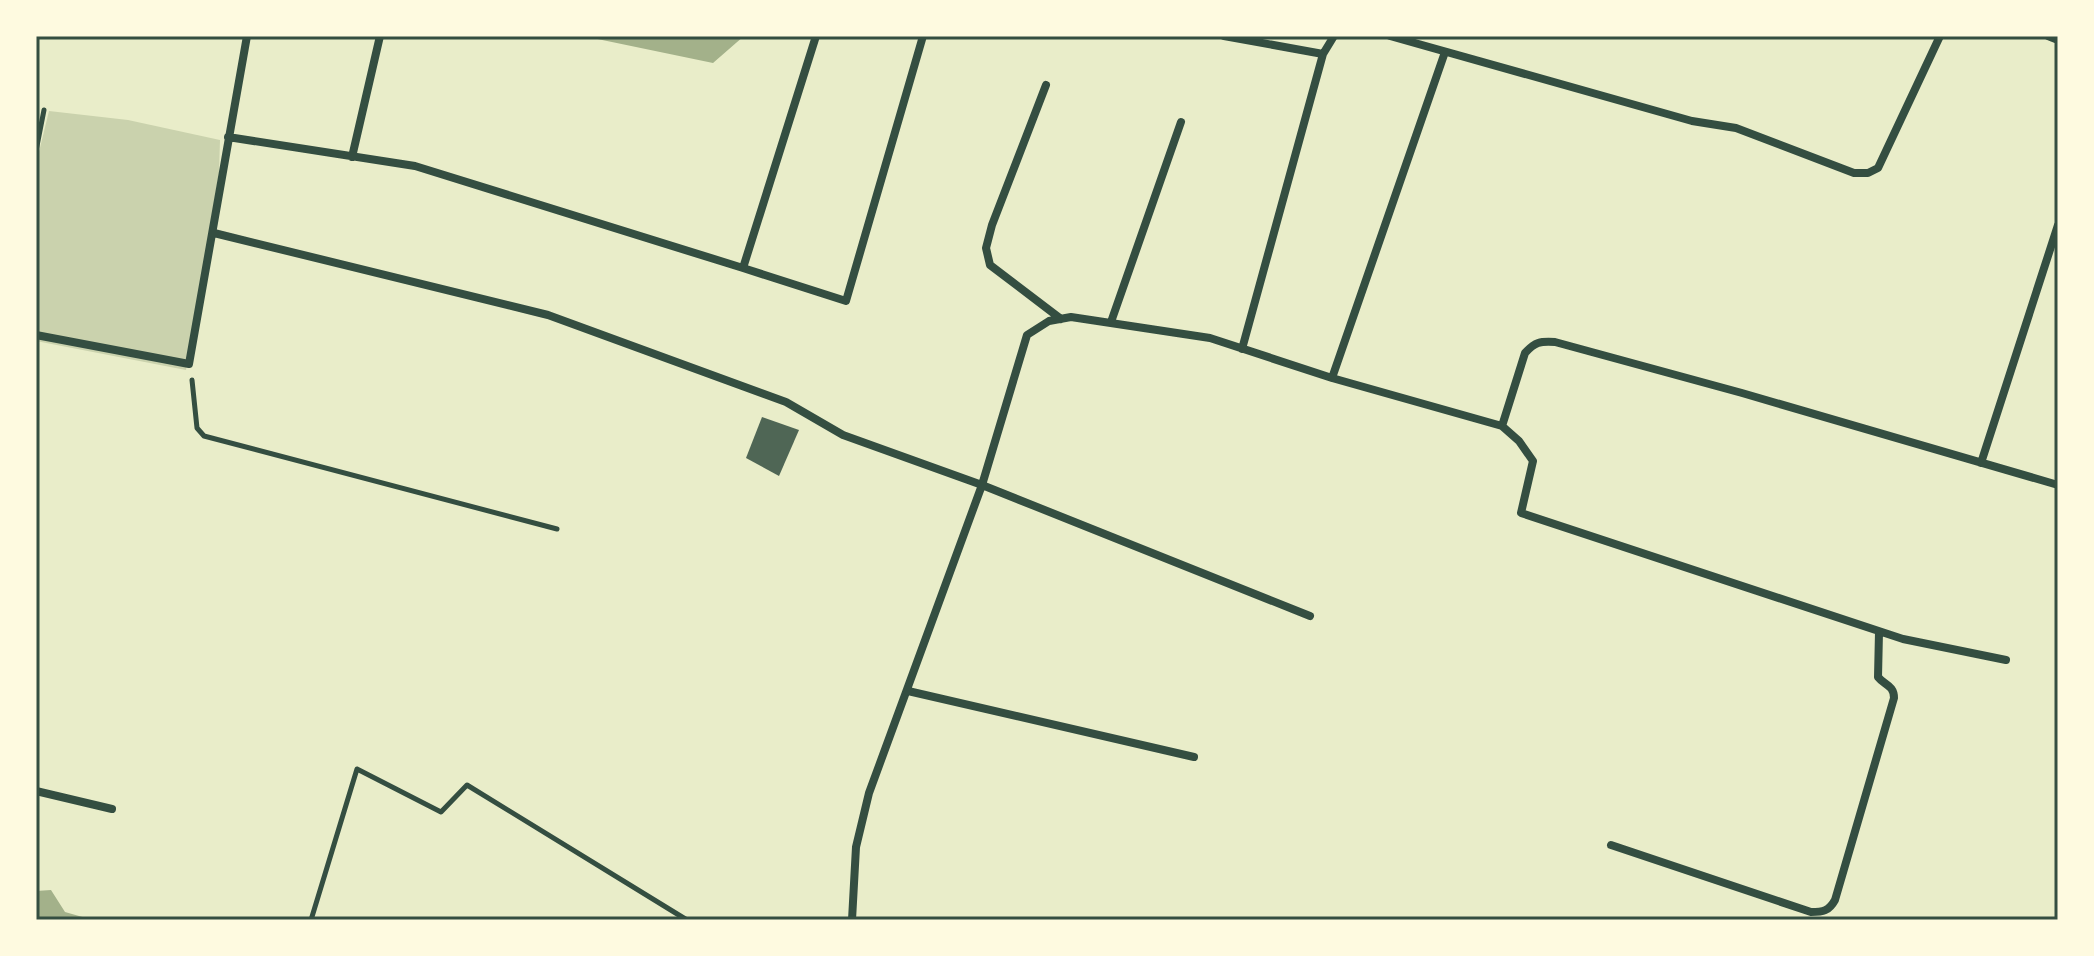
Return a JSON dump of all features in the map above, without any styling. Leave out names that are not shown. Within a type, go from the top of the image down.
[{"type":"street","points":[[36,335],[189,364],[247,36]]},
{"type":"street","points":[[352,157],[380,36]]},
{"type":"street","points":[[743,268],[816,36]]},
{"type":"street","points":[[228,137],[415,166],[846,301],[923,36]]},
{"type":"street","points":[[1224,36],[1323,54]]},
{"type":"street","points":[[1242,349],[1323,54],[1334,36]]},
{"type":"street","points":[[1390,36],[1692,121],[1736,128],[1854,173],[1868,173],[1878,168],[1940,36]]},
{"type":"street","points":[[2048,36],[2058,40]]},
{"type":"street","points":[[1332,378],[1445,52]]},
{"type":"street","points":[[1046,85],[986,248],[990,265],[1061,319]]},
{"type":"street","points":[[1111,322],[1181,122]]},
{"type":"street","points":[[1981,463],[2058,225]]},
{"type":"street","points":[[214,233],[548,315],[786,402],[843,435],[982,485],[1310,616]]},
{"type":"street","points":[[852,920],[856,847],[869,793],[982,485],[1027,335],[1049,321],[1071,317],[1210,338],[1332,378],[1502,426],[1519,441],[1533,461],[1521,513],[1879,632],[2006,660]]},
{"type":"street","points":[[1502,426],[1525,353],[1539,341],[1555,342],[2058,485]]},
{"type":"street","points":[[1611,845],[1811,912],[1823,912],[1830,908],[1835,900],[1894,698],[1890,686],[1878,677],[1879,632]]},
{"type":"street","points":[[908,691],[1194,757]]},
{"type":"street","points":[[36,791],[112,809]]},
{"type":"path","points":[[36,151],[44,110]]},
{"type":"path","points":[[189,364],[197,428],[204,436],[557,529]]},
{"type":"path","points":[[311,920],[357,769],[441,812],[467,785],[687,920]]},
{"type":"shaded area","points":[[583,36],[744,36],[713,63]]},
{"type":"shaded area","points":[[49,111],[128,120],[220,140],[219,173],[186,370],[36,341],[36,164]]},
{"type":"shaded area","points":[[51,890],[65,912],[93,920],[36,920],[36,891]]},
{"type":"building","points":[[762,417],[799,430],[779,476],[746,458]]}]
